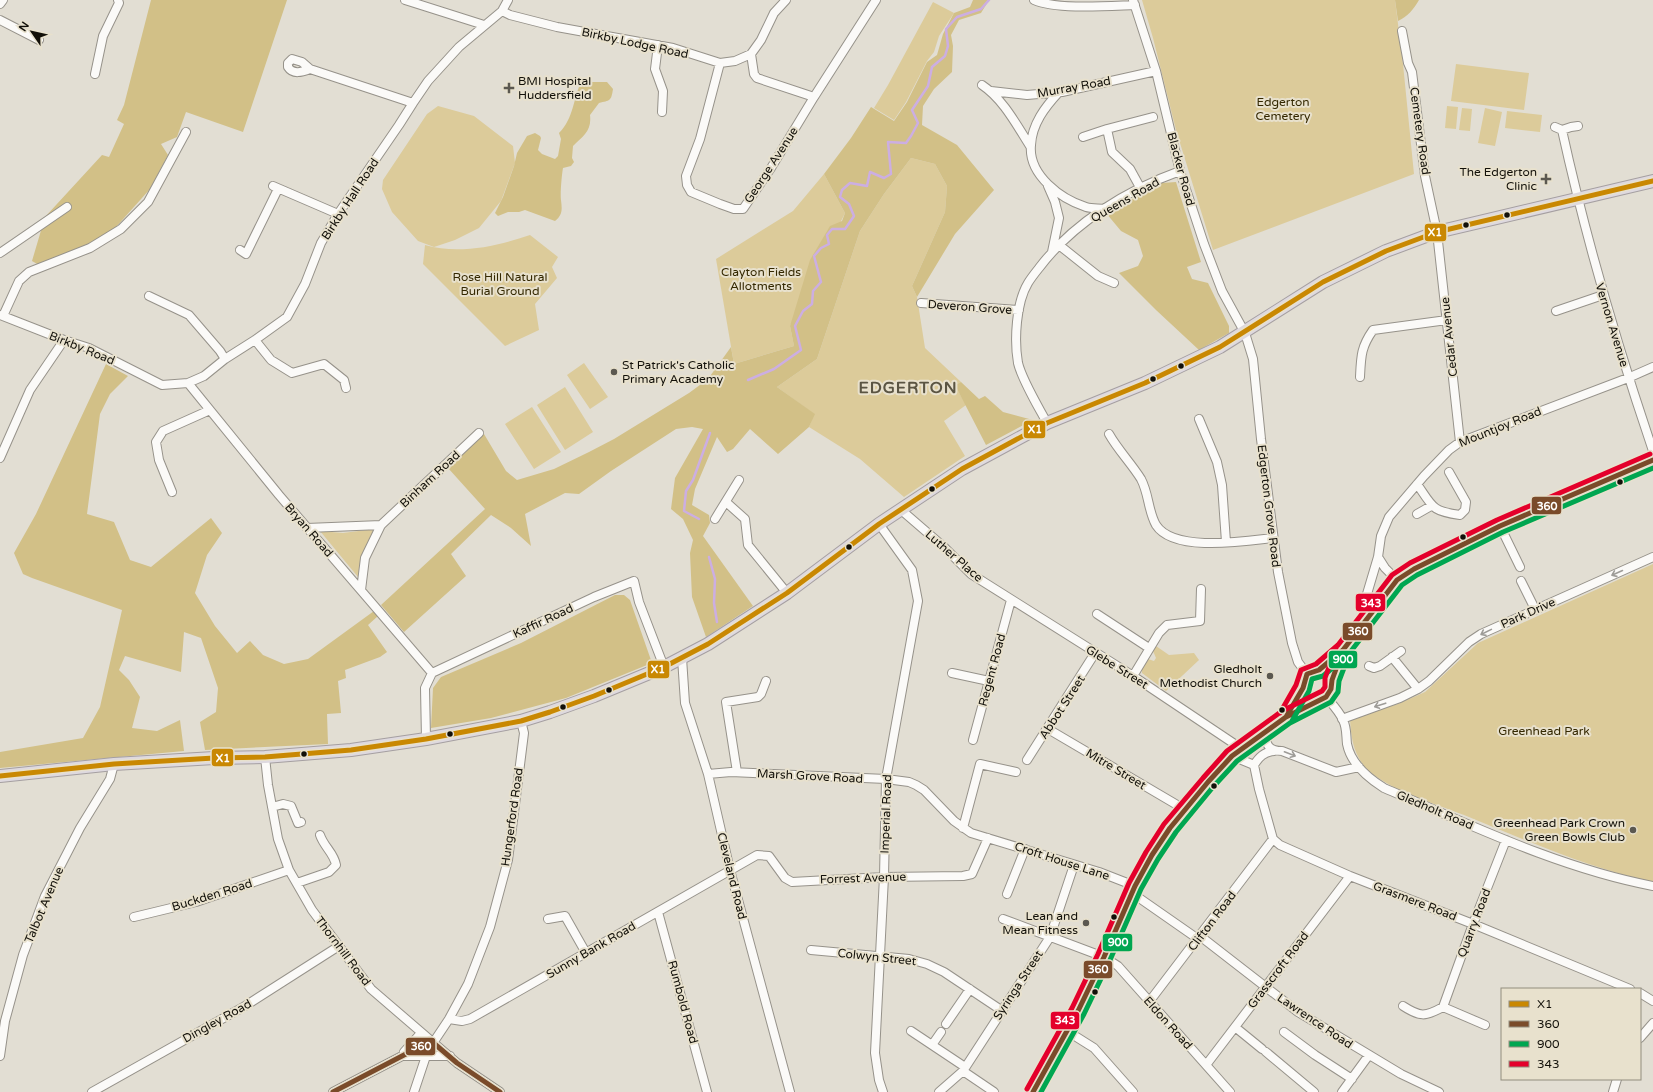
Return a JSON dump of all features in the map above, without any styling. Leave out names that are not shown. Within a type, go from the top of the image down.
[{"type":"highway","points":[[0,776],[114,764],[214,758],[265,757],[351,750],[426,739],[521,721],[550,712],[594,696],[664,667],[708,644],[787,593],[900,509],[962,469],[1048,424],[1144,383],[1220,347],[1245,333],[1323,282],[1386,251],[1437,232],[1653,181]]},
{"type":"highway","points":[[1319,670],[1344,650],[1397,580],[1414,569],[1500,526],[1653,460]]},
{"type":"highway","points":[[1033,1092],[1067,1031],[1104,957],[1134,889],[1152,855],[1184,809],[1232,756],[1286,717],[1323,698],[1332,689],[1332,680],[1344,650]]},
{"type":"highway","points":[[1286,717],[1303,688],[1307,674],[1315,670],[1319,670],[1327,673],[1332,680]]},
{"type":"highway","points":[[1303,688],[1312,698],[1323,698]]},
{"type":"street","points":[[0,4],[3,0]]},
{"type":"street","points":[[94,74],[103,36],[118,0]]},
{"type":"street","points":[[405,0],[484,25]]},
{"type":"street","name":"Birkby Hall Road","points":[[162,385],[188,383],[204,376],[225,359],[287,317],[305,284],[321,243],[338,214],[428,81],[459,47],[502,11],[508,0]]},
{"type":"street","points":[[786,0],[774,13],[762,40],[751,54],[754,74],[758,78],[814,97]]},
{"type":"street","name":"George Avenue","points":[[720,63],[700,139],[686,176],[686,185],[691,192],[720,204],[734,209],[743,208],[771,168],[876,0]]},
{"type":"street","points":[[1034,0],[1040,3],[1062,6],[1134,3]]},
{"type":"street","name":"Blacker Road","points":[[1134,3],[1156,71],[1180,171],[1208,256],[1222,291],[1245,333]]},
{"type":"street","name":"Birkby Lodge Road","points":[[502,11],[510,15],[557,27],[673,48],[720,63],[735,61],[751,54]]},
{"type":"street","points":[[0,20],[39,40]]},
{"type":"street","name":"Cemetery Road","points":[[1402,31],[1408,63],[1412,72],[1426,176],[1437,232]]},
{"type":"street","points":[[658,45],[655,69],[663,91],[662,112]]},
{"type":"street","points":[[310,69],[413,103]]},
{"type":"street","name":"Murray Road","points":[[991,91],[1027,95],[1059,92],[1156,71]]},
{"type":"street","points":[[982,84],[991,91],[1009,112],[1030,146],[1035,168],[1057,193],[1087,207],[1105,209]]},
{"type":"street","points":[[1030,146],[1035,126],[1043,110],[1059,92]]},
{"type":"street","points":[[1083,137],[1153,117]]},
{"type":"street","name":"Vernon Avenue","points":[[1578,126],[1558,129],[1603,295],[1628,378],[1653,451]]},
{"type":"street","points":[[1107,129],[1112,152],[1130,169],[1141,188]]},
{"type":"street","points":[[1,316],[19,281],[29,272],[90,248],[121,229],[148,202],[186,132]]},
{"type":"street","name":"Queens Road","points":[[1048,424],[1019,364],[1015,334],[1019,310],[1027,283],[1059,245],[1105,209],[1141,188],[1163,177],[1180,171]]},
{"type":"street","points":[[1046,181],[1055,202],[1059,218],[1052,252]]},
{"type":"street","points":[[246,254],[276,187],[338,214]]},
{"type":"street","points":[[0,253],[67,207]]},
{"type":"street","name":"Cedar Avenue","points":[[1437,232],[1460,442]]},
{"type":"street","points":[[1059,245],[1098,276],[1114,283]]},
{"type":"street","points":[[1556,310],[1603,295]]},
{"type":"street","points":[[149,296],[190,315],[220,350],[225,359]]},
{"type":"street","name":"Deveron Grove","points":[[921,303],[1019,310]]},
{"type":"street","name":"Birkby Road","points":[[1,316],[89,348],[162,385]]},
{"type":"street","points":[[1360,377],[1362,350],[1367,338],[1373,330],[1447,320]]},
{"type":"street","name":"Edgerton Grove Road","points":[[1245,333],[1253,359],[1260,439],[1278,572],[1292,643],[1298,662],[1307,674]]},
{"type":"street","points":[[0,458],[30,390],[64,340]]},
{"type":"street","points":[[255,340],[271,360],[292,373],[324,364],[347,382]]},
{"type":"street","name":"Mountjoy Road","points":[[1367,594],[1378,557],[1386,521],[1417,484],[1449,450],[1460,442],[1653,367]]},
{"type":"street","name":"Bryan Road","points":[[188,383],[308,528],[432,673]]},
{"type":"street","points":[[172,492],[159,460],[156,442],[163,431],[210,410]]},
{"type":"street","points":[[1200,419],[1217,462],[1222,485],[1226,542]]},
{"type":"street","name":"Binham Road","points":[[361,590],[365,558],[381,525],[479,434]]},
{"type":"street","points":[[1110,434],[1141,479],[1146,492],[1151,515],[1158,527],[1170,536],[1183,541],[1197,543],[1274,538]]},
{"type":"street","points":[[1417,484],[1431,506],[1439,511],[1460,515],[1465,510],[1466,502],[1450,472]]},
{"type":"street","points":[[715,519],[739,480]]},
{"type":"street","points":[[726,502],[745,519],[748,545],[787,593]]},
{"type":"street","points":[[1417,514],[1431,506]]},
{"type":"street","name":"Luther Place","points":[[900,509],[944,547],[971,574],[1011,600]]},
{"type":"street","name":"Imperial Road","points":[[879,524],[912,570],[918,602],[886,779],[884,877],[875,1053],[879,1080],[883,1092]]},
{"type":"street","points":[[308,528],[381,525]]},
{"type":"street","points":[[1500,526],[1520,567]]},
{"type":"street","points":[[1378,557],[1385,568],[1397,580]]},
{"type":"street","name":"Park Drive","points":[[1342,718],[1400,698],[1418,690],[1469,642],[1481,634],[1653,557]]},
{"type":"street","name":"Kaffir Road","points":[[432,673],[594,597],[634,581],[639,602],[664,667]]},
{"type":"street","points":[[1521,581],[1535,609]]},
{"type":"street","points":[[1133,676],[1159,633],[1167,625],[1200,621],[1201,588]]},
{"type":"street","name":"Glebe Street","points":[[1011,600],[1133,676],[1242,749]]},
{"type":"street","name":"Regent Road","points":[[973,740],[1011,600]]},
{"type":"street","points":[[1097,614],[1149,648]]},
{"type":"street","points":[[1369,666],[1374,668],[1380,666],[1401,651]]},
{"type":"street","name":"Abbot Street","points":[[1027,760],[1095,653]]},
{"type":"street","points":[[1392,657],[1418,690]]},
{"type":"street","name":"Cleveland Road","points":[[682,658],[685,703],[708,774],[730,870],[790,1092]]},
{"type":"street","points":[[426,739],[425,688],[432,673]]},
{"type":"street","points":[[952,673],[989,681]]},
{"type":"street","points":[[737,772],[726,702],[758,697],[761,694],[766,681]]},
{"type":"street","name":"Gledholt Road","points":[[1323,698],[1342,718],[1347,731],[1350,753],[1359,768],[1369,779],[1384,788],[1506,840],[1578,867],[1653,886]]},
{"type":"street","name":"Hungerford Road","points":[[432,1041],[449,1019],[468,984],[490,927],[508,860],[524,733],[521,721]]},
{"type":"street","name":"Mitre Street","points":[[1048,729],[1184,809]]},
{"type":"street","points":[[1266,732],[1268,746],[1274,751]]},
{"type":"street","points":[[1273,839],[1259,790],[1254,765],[1259,757],[1266,752],[1282,751],[1336,772],[1359,768]]},
{"type":"street","points":[[1232,756],[1254,765]]},
{"type":"street","name":"Thornhill Road","points":[[265,757],[278,839],[289,870],[312,910],[371,990],[450,1056],[500,1092]]},
{"type":"street","name":"Talbot Avenue","points":[[0,1056],[6,1022],[23,955],[45,896],[80,828],[110,779],[114,764]]},
{"type":"street","points":[[963,828],[980,764],[1016,772]]},
{"type":"street","name":"Marsh Grove Road","points":[[708,774],[737,772],[886,779],[909,782],[924,790],[947,815],[963,828],[988,838]]},
{"type":"street","points":[[272,807],[282,804],[292,806],[298,823],[301,822]]},
{"type":"street","points":[[297,883],[329,872],[336,865],[334,857],[322,844],[320,836]]},
{"type":"street","name":"Forrest Avenue","points":[[730,870],[757,855],[769,856],[784,878],[792,882],[884,877],[968,876],[972,874],[975,869],[988,838]]},
{"type":"street","name":"Croft House Lane","points":[[988,838],[1099,872],[1134,889]]},
{"type":"street","name":"Grasmere Road","points":[[1273,839],[1280,845],[1350,876],[1473,924],[1628,988]]},
{"type":"street","name":"Clifton Road","points":[[1150,1002],[1273,839]]},
{"type":"street","name":"Quarry Road","points":[[1443,1007],[1473,924],[1506,840]]},
{"type":"street","points":[[1007,894],[1025,849]]},
{"type":"street","name":"Syringa Street","points":[[939,1092],[964,1069],[1001,1010],[1050,937],[1074,865]]},
{"type":"street","name":"Buckden Road","points":[[134,917],[196,902],[289,870]]},
{"type":"street","name":"Sunny Bank Road","points":[[449,1019],[462,1021],[470,1019],[730,870]]},
{"type":"street","name":"Grasscroft Road","points":[[1206,1065],[1350,876]]},
{"type":"street","name":"Lawrence Road","points":[[1134,889],[1298,1012],[1401,1074],[1439,1092]]},
{"type":"street","name":"Rumbold Road","points":[[658,912],[708,1092]]},
{"type":"street","points":[[548,919],[565,916],[586,953]]},
{"type":"street","name":"Eldon Road","points":[[1003,920],[1104,957],[1118,966],[1230,1092]]},
{"type":"street","name":"Dingley Road","points":[[92,1092],[245,1006],[339,946]]},
{"type":"street","name":"Colwyn Street","points":[[811,950],[909,959],[927,964],[944,972],[1001,1010]]},
{"type":"street","points":[[946,1024],[970,989]]},
{"type":"street","points":[[1641,994],[1653,1000]]},
{"type":"street","points":[[1403,1006],[1416,1014],[1425,1015],[1434,1013],[1443,1007],[1485,1025]]},
{"type":"street","points":[[1641,1037],[1653,1023]]},
{"type":"street","points":[[1235,1027],[1314,1092]]},
{"type":"street","points":[[911,1031],[994,1092]]},
{"type":"street","points":[[1067,1031],[1094,1048],[1133,1092]]},
{"type":"street","points":[[932,1045],[941,1032]]},
{"type":"street","points":[[1284,1032],[1315,1056],[1352,1079]]},
{"type":"street","points":[[401,1056],[421,1033]]},
{"type":"street","points":[[333,1092],[432,1041]]},
{"type":"street","points":[[1342,1092],[1369,1055]]},
{"type":"street","points":[[401,1056],[450,1056]]},
{"type":"street","points":[[414,1092],[426,1056]]},
{"type":"street","points":[[1613,1092],[1617,1080]]},
{"type":"green space","name":"Edgerton Cemetery","points":[[1142,0],[1395,0],[1414,174],[1213,250],[1176,130]]},
{"type":"green space","points":[[933,2],[954,13],[939,36],[934,52],[927,61],[906,102],[894,120],[874,108]]},
{"type":"green space","points":[[1456,64],[1529,73],[1524,110],[1451,101]]},
{"type":"green space","points":[[438,106],[474,116],[513,146],[515,163],[501,201],[479,228],[455,240],[434,247],[418,241],[392,212],[382,189],[383,180],[427,114]]},
{"type":"green space","points":[[1447,106],[1458,107],[1456,129],[1445,128]]},
{"type":"green space","points":[[1462,108],[1472,109],[1470,131],[1459,130]]},
{"type":"green space","points":[[1485,108],[1502,112],[1495,146],[1478,143]]},
{"type":"green space","points":[[1507,111],[1542,115],[1540,132],[1505,128]]},
{"type":"green space","points":[[911,158],[935,164],[947,186],[945,212],[912,286],[917,297],[925,348],[961,382],[955,385],[966,405],[944,421],[965,456],[904,497],[860,459],[809,427],[814,414],[777,387],[817,359],[860,231],[884,194]]},
{"type":"green space","name":"Clayton Fields Allotments","points":[[824,174],[845,213],[790,326],[794,346],[734,364],[716,259],[793,211]]},
{"type":"green space","name":"Rose Hill Natural Burial Ground","points":[[530,235],[558,257],[552,267],[557,278],[535,304],[539,330],[505,346],[423,264],[425,245],[451,249],[478,248],[504,243]]},
{"type":"green space","points":[[584,363],[608,397],[590,409],[567,375]]},
{"type":"green space","points":[[565,387],[593,432],[565,450],[537,405]]},
{"type":"green space","points":[[532,407],[561,452],[534,469],[505,424]]},
{"type":"green space","points":[[374,529],[362,557],[358,577],[320,531],[343,533]]},
{"type":"green space","name":"Greenhead Park","points":[[1653,564],[1653,882],[1604,869],[1581,861],[1402,791],[1379,779],[1360,761],[1354,748],[1350,719],[1398,704],[1425,692],[1478,643]]},
{"type":"green space","points":[[1156,646],[1169,655],[1194,653],[1199,660],[1166,691],[1142,673],[1142,666],[1148,659],[1154,661],[1156,658],[1153,651]]},
{"type":"shaded area","points":[[151,0],[287,0],[243,132],[186,112],[177,137],[161,144],[168,155],[150,189],[116,227],[87,246],[39,265],[32,261],[45,217],[102,155],[109,157],[124,124],[117,120],[124,105]]},
{"type":"shaded area","points":[[973,0],[989,0],[981,13],[959,20],[951,35],[953,46],[952,72],[934,89],[923,106],[922,125],[957,145],[994,190],[955,234],[917,297],[912,286],[945,212],[947,186],[935,164],[911,158],[884,194],[860,231],[817,359],[777,387],[815,414],[809,427],[778,454],[750,429],[733,449],[727,452],[717,437],[695,489],[692,505],[709,515],[710,523],[703,536],[753,606],[706,637],[692,597],[690,553],[693,540],[683,519],[671,509],[675,478],[703,429],[692,427],[676,429],[611,471],[579,494],[565,493],[525,514],[531,546],[511,528],[491,515],[451,554],[466,576],[404,632],[381,605],[485,509],[448,468],[484,434],[506,471],[517,480],[554,469],[589,452],[614,439],[689,393],[708,379],[731,347],[734,364],[794,346],[790,326],[810,260],[830,226],[842,221],[845,213],[824,174],[851,138],[871,107],[894,121],[907,102],[927,62],[937,55],[943,34],[954,13],[970,7]]},
{"type":"shaded area","points":[[1395,0],[1419,0],[1410,12],[1398,21]]},
{"type":"shaded area","points":[[581,82],[607,82],[613,89],[612,96],[609,100],[599,103],[590,115],[590,125],[586,133],[573,146],[572,158],[574,162],[571,166],[563,168],[561,214],[555,221],[525,210],[519,212],[508,212],[498,216],[495,213],[503,197],[517,153],[527,136],[535,133],[540,136],[541,138],[538,150],[542,154],[555,159],[558,156],[561,139],[559,133],[568,121]]},
{"type":"shaded area","points":[[1176,182],[1201,262],[1187,267],[1192,279],[1208,283],[1229,326],[1229,333],[1199,350],[1119,273],[1138,266],[1143,256],[1138,240],[1121,231],[1106,213],[1162,183]]},
{"type":"shaded area","points":[[106,364],[128,376],[110,394],[100,414],[87,514],[114,522],[130,560],[151,567],[211,518],[222,533],[207,555],[195,593],[215,626],[237,653],[250,641],[263,655],[284,664],[308,659],[374,611],[378,616],[368,625],[387,652],[380,657],[345,670],[346,678],[338,681],[341,713],[327,714],[328,744],[205,750],[200,722],[216,712],[218,688],[201,638],[184,632],[181,672],[125,656],[119,670],[129,680],[140,697],[132,728],[157,731],[180,720],[184,751],[0,768],[0,752],[83,738],[100,707],[122,610],[23,574],[14,553],[36,514]]},
{"type":"shaded area","points":[[961,382],[979,399],[985,396],[1003,412],[1033,420],[986,445],[955,385]]},
{"type":"shaded area","points":[[615,595],[624,595],[630,600],[652,663],[566,698],[491,718],[431,728],[433,688],[441,677],[521,643]]},
{"type":"waterway","points":[[748,380],[774,369],[801,350],[795,326],[803,311],[812,304],[813,291],[821,282],[814,256],[821,248],[829,244],[827,235],[832,229],[845,229],[854,216],[849,204],[840,197],[842,190],[850,183],[867,186],[870,172],[884,178],[891,174],[888,142],[906,143],[918,123],[912,110],[928,86],[932,67],[945,56],[948,46],[946,29],[957,17],[981,9],[989,0]]},
{"type":"waterway","points":[[699,519],[684,511],[686,491],[693,480],[710,433]]},
{"type":"waterway","points":[[709,557],[715,579],[714,603],[717,622]]},
{"type":"transit line","name":"X1","points":[[0,776],[114,764],[214,758],[265,757],[351,750],[426,739],[521,721],[550,712],[594,696],[664,667],[708,644],[787,593],[879,524],[962,469],[1047,423],[1145,383],[1220,347],[1323,282],[1386,251],[1437,232],[1653,181]]},
{"type":"transit line","name":"343","points":[[1280,713],[1296,685],[1301,670],[1316,664],[1338,645],[1392,575],[1410,563],[1497,520],[1650,454]]},
{"type":"transit line","name":"360","points":[[1286,717],[1303,688],[1307,674],[1319,670],[1343,650],[1397,580],[1414,569],[1500,526],[1653,460]]},
{"type":"transit line","name":"900","points":[[1292,721],[1309,691],[1312,679],[1323,676],[1348,655],[1402,585],[1417,575],[1503,532],[1653,468]]},
{"type":"transit line","name":"343","points":[[1027,1089],[1072,1008],[1098,954],[1129,883],[1164,824],[1227,751],[1282,711],[1322,691],[1325,687],[1325,678],[1336,648]]},
{"type":"transit line","name":"360","points":[[1033,1092],[1078,1011],[1104,957],[1135,886],[1152,855],[1170,828],[1208,782],[1232,756],[1286,717],[1326,697],[1331,689],[1332,680],[1343,650]]},
{"type":"transit line","name":"900","points":[[1041,1092],[1084,1014],[1110,960],[1141,889],[1158,859],[1176,832],[1213,787],[1237,761],[1290,723],[1331,702],[1338,692],[1339,681],[1350,652]]},
{"type":"transit line","name":"360","points":[[333,1092],[427,1043],[430,1040],[457,1063],[500,1092]]},
{"type":"place","name":"BMI Hospital Huddersfield","points":[[509,88]]},
{"type":"place","name":"The Edgerton Clinic","points":[[1546,179]]},
{"type":"place","name":"St Patrick's Catholic Primary Academy","points":[[614,372]]},
{"type":"place","name":"Gledholt Methodist Church","points":[[1270,676]]},
{"type":"place","name":"Greenhead Park Crown Green Bowls Club","points":[[1633,830]]},
{"type":"place","name":"Lean and Mean Fitness","points":[[1086,923]]},
{"type":"district","name":"EDGERTON","points":[[908,387]]}]
